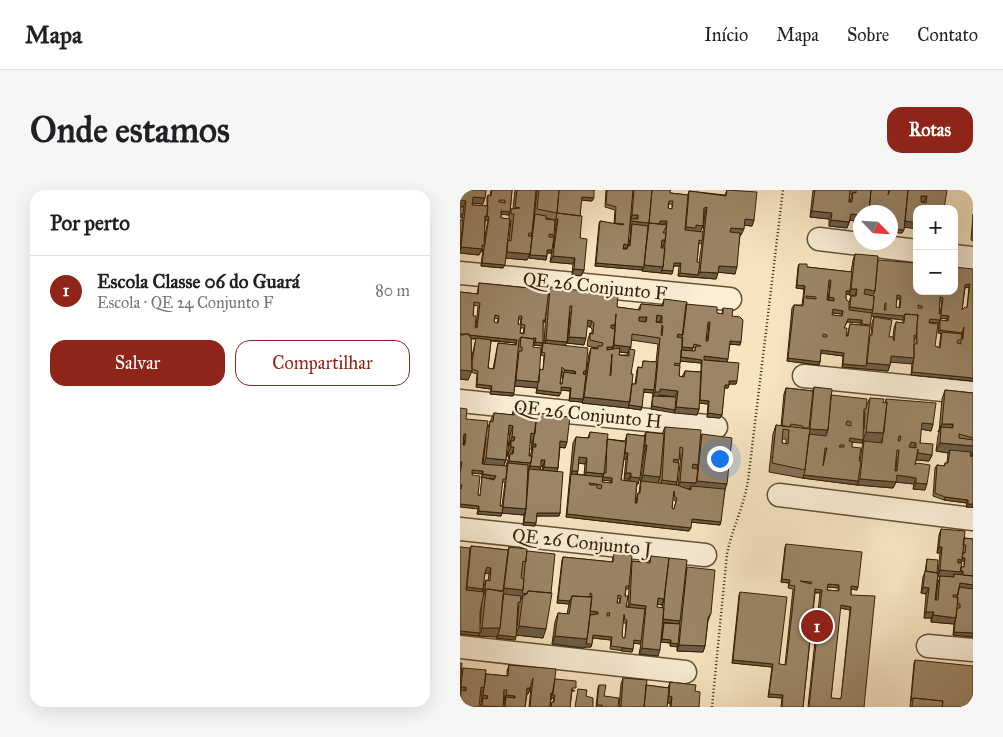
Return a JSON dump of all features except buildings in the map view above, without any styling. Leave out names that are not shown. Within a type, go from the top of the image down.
[{"type":"street","points":[[819,239],[913,251]]},
{"type":"street","points":[[958,256],[973,258]]},
{"type":"street","name":"QE 26 Conjunto F","points":[[460,273],[730,299]]},
{"type":"street","points":[[804,376],[973,393]]},
{"type":"street","name":"QE 26 Conjunto H","points":[[460,401],[716,427]]},
{"type":"street","points":[[779,495],[973,518]]},
{"type":"street","name":"QE 26 Conjunto J","points":[[460,529],[705,555]]},
{"type":"street","points":[[928,646],[973,650]]},
{"type":"street","points":[[460,647],[685,672]]},
{"type":"path","points":[[712,707],[728,554],[731,534],[746,494],[748,481],[783,190]]},
{"type":"place","name":"Escola Classe 06 do Guará","points":[[817,626]]}]
